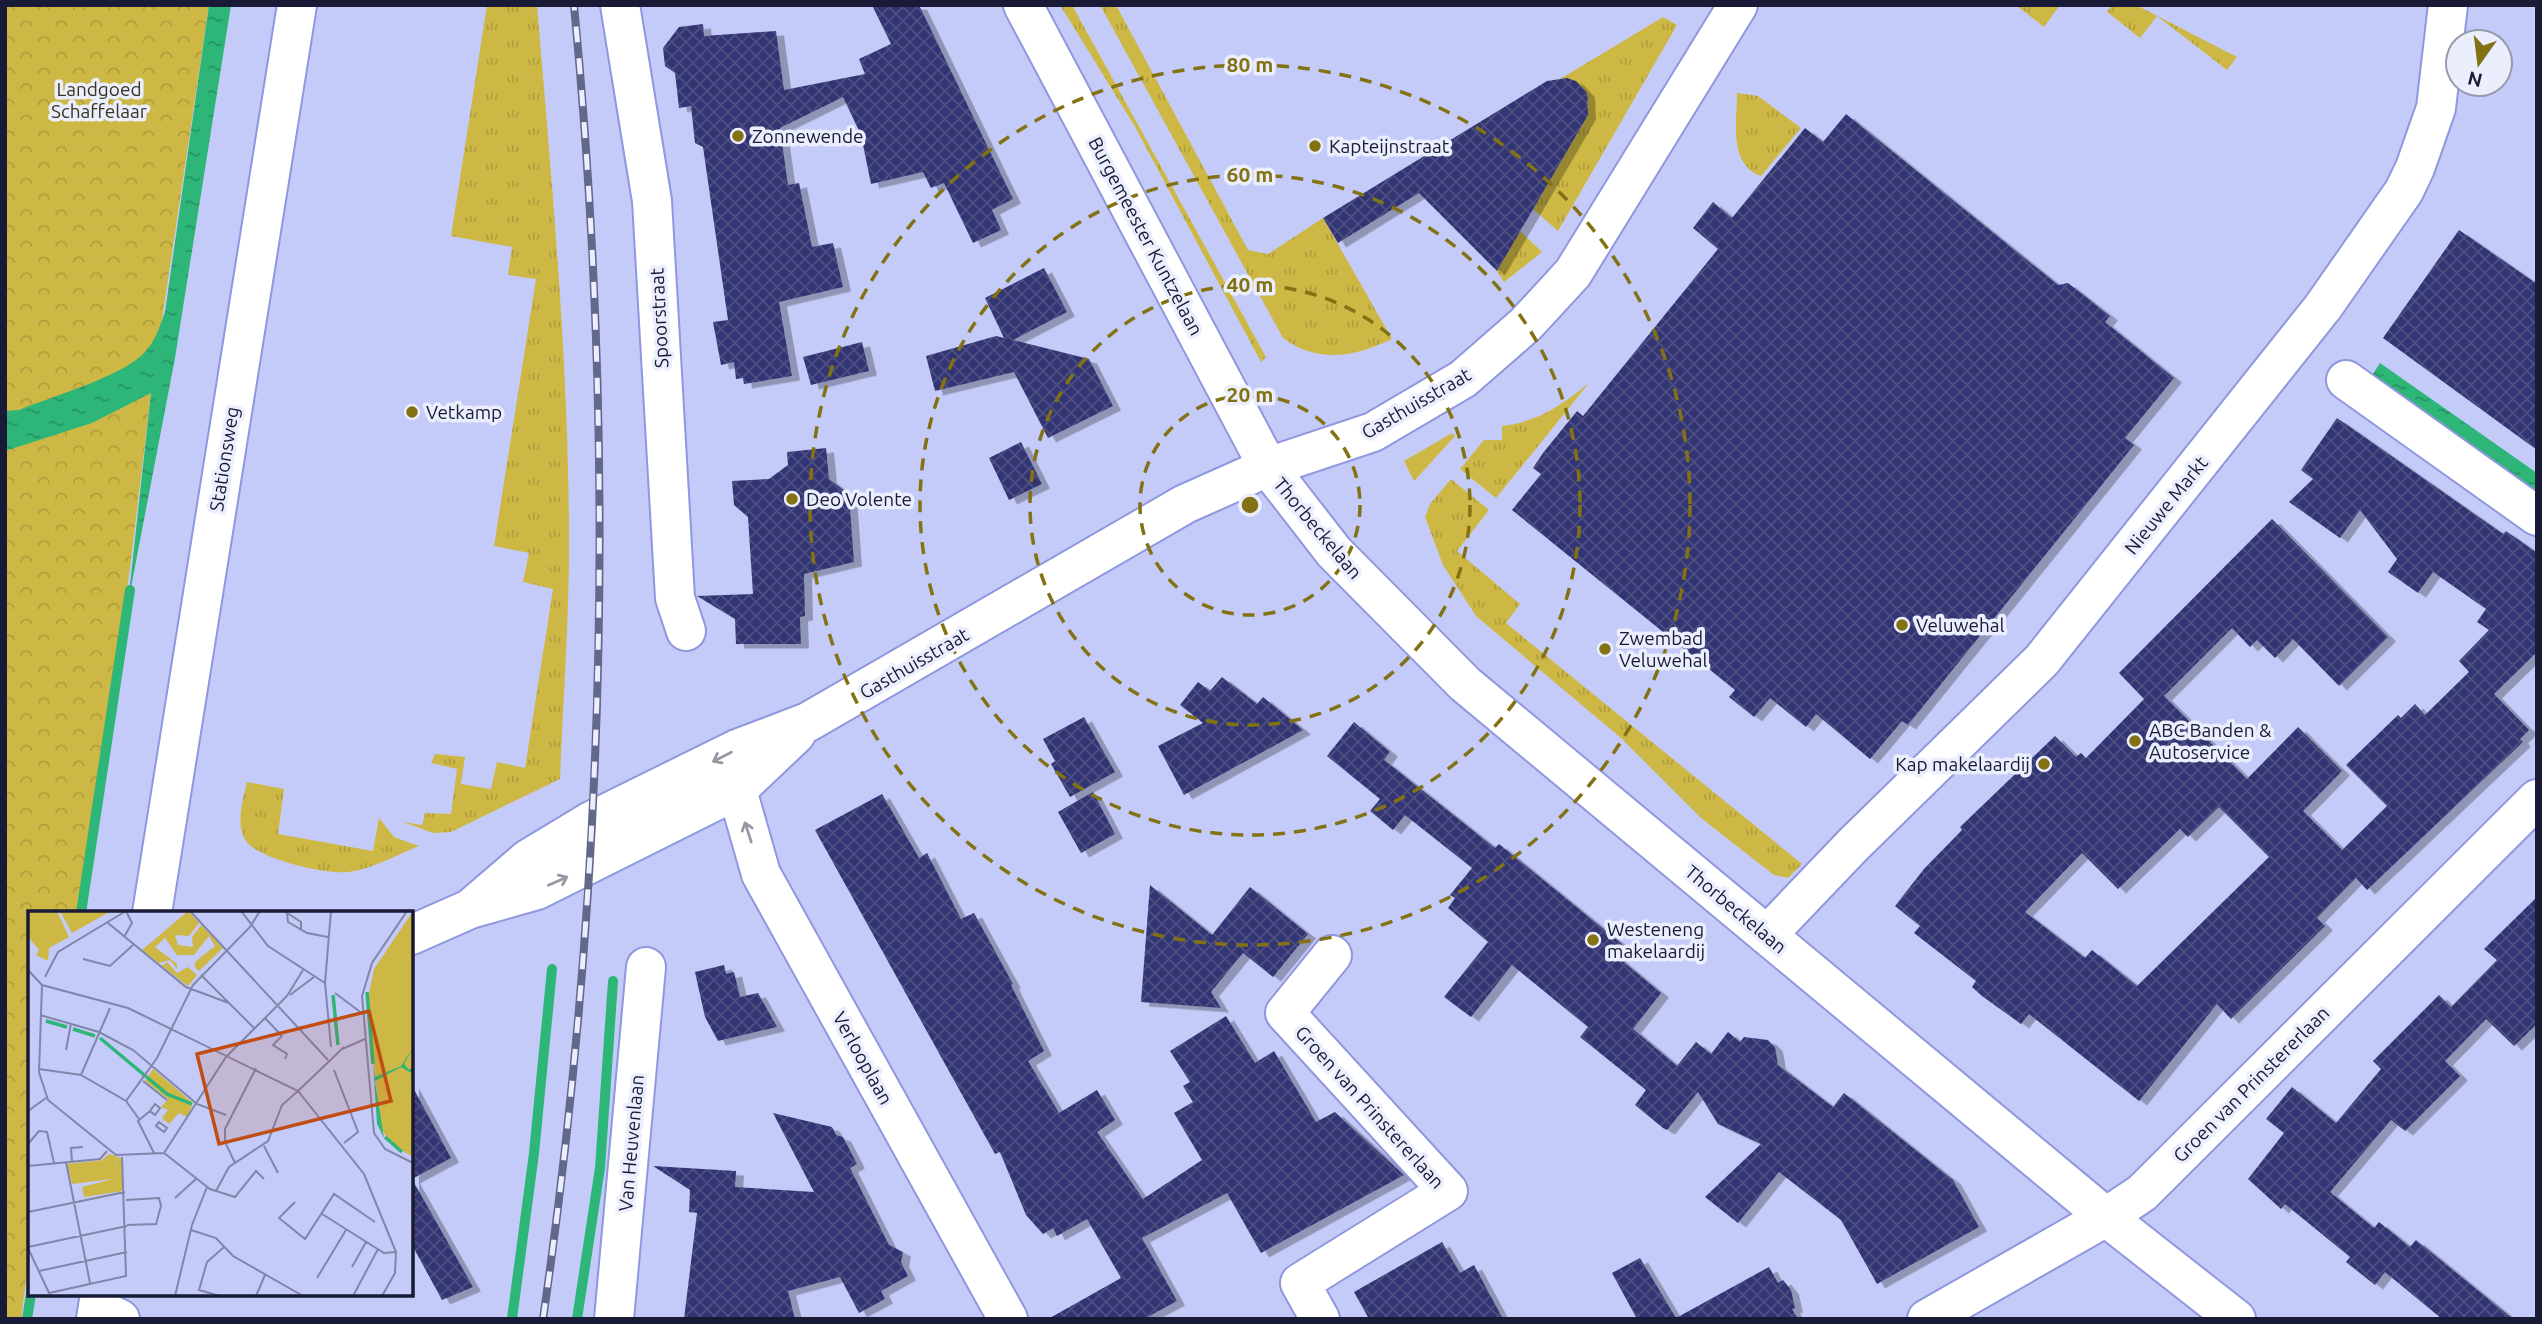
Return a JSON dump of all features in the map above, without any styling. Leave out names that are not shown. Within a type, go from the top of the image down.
[{"type":"street","name":"Stationsweg","points":[[152,911],[297,5]]},
{"type":"street","name":"Spoorstraat","points":[[620,5],[652,201],[675,598],[686,631]]},
{"type":"street","name":"Burgemeester Kuntzelaan","points":[[1023,5],[1268,467]]},
{"type":"street","name":"Gasthuisstraat","points":[[470,909],[528,859],[591,821],[737,749],[808,722],[1185,504],[1268,467],[1373,432],[1463,379],[1527,324],[1573,273],[1738,5]]},
{"type":"street","name":"Nieuwe Markt","points":[[1768,935],[1852,846],[2042,660],[2323,307],[2404,191],[2415,168],[2436,108],[2448,5]]},
{"type":"street","points":[[2346,380],[2537,516]]},
{"type":"street","name":"Thorbeckelaan","points":[[1268,467],[1334,552],[1465,684],[2106,1217],[2236,1319]]},
{"type":"street","name":"Gasthuisstraat","points":[[413,933],[470,909],[537,890],[737,790],[808,722]]},
{"type":"street","name":"Verlooplaan","points":[[737,790],[761,874],[1008,1319]]},
{"type":"street","name":"Groen van Prinstererlaan","points":[[1927,1319],[2106,1217],[2142,1193],[2537,799]]},
{"type":"street","name":"Groen van Prinstererlaan","points":[[1320,1319],[1300,1283],[1448,1191],[1285,1013],[1332,955]]},
{"type":"street","name":"Van Heuvenlaan","points":[[614,1319],[646,967]]},
{"type":"green space","name":"Landgoed Schaffelaar","points":[[5,5],[209,5],[151,393],[130,568],[77,911],[28,911],[28,1266],[21,1319],[5,1319]]},
{"type":"green space","points":[[487,5],[537,5],[559,275],[566,410],[569,545],[560,779],[451,832],[433,833],[403,822],[422,825],[425,813],[451,814],[457,769],[431,763],[435,754],[465,757],[461,784],[491,789],[497,762],[525,768],[553,589],[523,582],[529,553],[494,546],[536,279],[508,275],[512,247],[451,236]]},
{"type":"green space","points":[[1060,5],[1072,5],[1266,357],[1261,362],[1134,125]]},
{"type":"green space","points":[[1100,5],[1116,5],[1248,250],[1268,254],[1323,218],[1392,339],[1364,350],[1336,355],[1309,352],[1283,338]]},
{"type":"green space","points":[[2016,5],[2060,5],[2044,27]]},
{"type":"green space","points":[[2112,5],[2136,5],[2237,57],[2227,70],[2157,16],[2140,38],[2107,12]]},
{"type":"green space","points":[[1663,17],[1677,25],[1558,231],[1532,208],[1560,79]]},
{"type":"green space","points":[[1737,93],[1758,96],[1801,128],[1761,176],[1750,170],[1739,152],[1736,129]]},
{"type":"green space","points":[[1519,230],[1542,252],[1504,282],[1497,271]]},
{"type":"green space","points":[[1589,383],[1496,498],[1460,469],[1484,440],[1502,440],[1502,426],[1527,421],[1549,411]]},
{"type":"green space","points":[[1452,433],[1455,436],[1414,481],[1404,461]]},
{"type":"green space","points":[[1451,479],[1489,510],[1457,551],[1520,604],[1506,623],[1802,864],[1788,878],[1774,875],[1701,818],[1621,738],[1476,616],[1443,565],[1425,517],[1430,504]]},
{"type":"green space","points":[[247,782],[284,789],[278,834],[373,851],[379,818],[394,837],[419,846],[375,865],[348,872],[325,871],[278,860],[253,848],[243,834],[241,812]]},
{"type":"water","points":[[209,5],[231,5],[175,358],[128,603],[151,393],[92,423],[5,451],[5,411],[19,410],[117,371],[142,355],[156,335],[165,312]]},
{"type":"water","points":[[2380,363],[2537,473],[2537,496],[2369,380]]},
{"type":"building","points":[[872,5],[919,5],[1013,199],[992,210],[1001,230],[973,243],[944,183],[931,188],[923,172],[871,184],[861,135],[843,97],[780,128],[788,185],[799,183],[812,247],[833,243],[843,287],[779,302],[792,376],[744,384],[743,378],[736,379],[734,362],[721,365],[713,322],[728,320],[703,147],[695,143],[691,106],[679,108],[675,73],[665,66],[663,48],[679,27],[703,24],[704,36],[776,31],[784,90],[865,74],[859,59],[891,44]]},
{"type":"building","points":[[1567,78],[1576,81],[1587,93],[1588,115],[1497,271],[1419,193],[1338,243],[1323,218],[1547,81]]},
{"type":"building","name":"Veluwehal","points":[[1846,114],[2058,285],[2068,283],[2110,316],[2105,322],[2174,378],[2125,438],[2134,445],[1908,725],[1902,721],[1870,759],[1816,714],[1806,727],[1770,698],[1754,717],[1729,697],[1735,690],[1512,510],[1541,474],[1533,468],[1543,453],[1577,411],[1583,416],[1718,249],[1693,228],[1713,202],[1732,218],[1805,128],[1823,142]]},
{"type":"building","points":[[2459,230],[2537,284],[2537,450],[2383,338]]},
{"type":"building","points":[[1044,268],[1067,312],[1013,340],[1089,359],[1113,406],[1048,438],[1014,372],[935,391],[926,356],[996,336],[1004,338],[985,298]]},
{"type":"building","points":[[862,342],[869,371],[811,385],[803,357]]},
{"type":"building","points":[[2337,418],[2503,534],[2506,531],[2537,553],[2537,652],[2494,694],[2529,730],[2520,739],[2523,742],[2367,890],[2356,878],[2317,918],[2325,926],[2231,1019],[2217,1004],[2139,1101],[2029,1014],[2021,1024],[1982,996],[1972,987],[1976,981],[1914,933],[1920,926],[1895,906],[1924,869],[1962,830],[1960,827],[2055,736],[2076,757],[2081,753],[2086,758],[2144,699],[2119,673],[2272,519],[2388,637],[2339,686],[2293,639],[2275,658],[2257,640],[2250,647],[2232,628],[2164,696],[2247,779],[2298,727],[2342,771],[2303,811],[2342,850],[2387,806],[2346,765],[2398,715],[2401,718],[2415,704],[2425,715],[2469,672],[2459,661],[2489,630],[2477,622],[2486,609],[2433,572],[2418,593],[2388,572],[2397,559],[2360,510],[2340,538],[2289,502],[2313,479],[2301,470]],"holes":[[[2219,807],[2269,857],[2137,986],[2092,950],[2085,958],[2025,912],[2082,853],[2118,889],[2180,829],[2188,837]]]},
{"type":"building","points":[[1021,442],[1042,484],[1009,500],[989,458]]},
{"type":"building","points":[[826,448],[829,479],[849,494],[854,562],[804,574],[805,616],[800,617],[801,644],[736,644],[735,619],[697,596],[753,594],[748,517],[734,505],[732,481],[769,479],[788,465],[787,452]]},
{"type":"building","points":[[1222,677],[1257,704],[1263,697],[1303,730],[1184,795],[1158,746],[1203,723],[1180,705],[1198,682],[1210,691]]},
{"type":"building","points":[[1084,717],[1115,772],[1070,797],[1051,764],[1055,761],[1043,739]]},
{"type":"building","points":[[1354,722],[1390,752],[1384,760],[1495,848],[1499,844],[1622,944],[1614,954],[1661,993],[1633,1029],[1677,1066],[1696,1042],[1711,1054],[1728,1032],[1740,1042],[1744,1037],[1768,1040],[1775,1047],[1778,1065],[1833,1107],[1844,1093],[1953,1180],[1979,1227],[1877,1284],[1841,1220],[1779,1172],[1738,1223],[1705,1197],[1761,1144],[1718,1124],[1698,1092],[1667,1130],[1663,1128],[1635,1105],[1646,1090],[1580,1037],[1588,1027],[1512,965],[1471,1017],[1444,997],[1488,942],[1448,908],[1455,898],[1450,895],[1472,868],[1405,815],[1393,830],[1370,811],[1380,799],[1327,756]]},
{"type":"building","points":[[1093,792],[1115,834],[1081,853],[1058,812]]},
{"type":"building","points":[[882,794],[919,858],[927,853],[961,919],[974,913],[1013,984],[1011,985],[1044,1051],[1028,1061],[1059,1113],[1097,1090],[1115,1120],[1097,1132],[1143,1199],[1202,1160],[1174,1113],[1193,1102],[1183,1086],[1190,1082],[1170,1051],[1226,1016],[1255,1063],[1274,1051],[1316,1122],[1335,1112],[1404,1175],[1261,1253],[1227,1193],[1142,1238],[1177,1301],[1144,1319],[1048,1319],[1121,1278],[1087,1219],[1057,1236],[1053,1228],[1043,1234],[1026,1215],[1000,1152],[995,1154],[815,830]]},
{"type":"building","points":[[1150,885],[1212,935],[1250,887],[1308,934],[1273,977],[1243,953],[1211,992],[1221,1008],[1141,1002]]},
{"type":"building","points":[[2537,897],[2537,1024],[2514,1046],[2486,1019],[2445,1061],[2460,1076],[2405,1131],[2391,1120],[2330,1192],[2374,1228],[2379,1222],[2410,1247],[2416,1240],[2513,1319],[2442,1319],[2385,1272],[2375,1285],[2346,1262],[2350,1257],[2285,1204],[2281,1209],[2248,1179],[2284,1133],[2266,1119],[2292,1087],[2336,1123],[2381,1069],[2373,1061],[2439,995],[2451,1007],[2497,960],[2484,949]]},
{"type":"building","points":[[724,965],[726,974],[734,972],[740,997],[758,993],[777,1027],[718,1041],[705,1017],[695,972]]},
{"type":"building","points":[[413,1088],[451,1158],[413,1178]]},
{"type":"building","points":[[773,1113],[832,1127],[836,1135],[843,1137],[857,1164],[850,1168],[889,1245],[903,1252],[901,1262],[908,1276],[881,1291],[885,1299],[859,1313],[840,1277],[788,1291],[795,1319],[684,1319],[697,1213],[689,1212],[690,1190],[653,1166],[736,1171],[735,1187],[814,1192]]},
{"type":"building","points":[[413,1181],[473,1287],[442,1300],[413,1247]]},
{"type":"building","points":[[1442,1242],[1460,1273],[1474,1265],[1503,1319],[1369,1319],[1354,1292]]},
{"type":"building","points":[[1640,1258],[1676,1318],[1769,1267],[1778,1283],[1783,1280],[1791,1290],[1795,1308],[1792,1309],[1798,1319],[1637,1319],[1612,1273]]},
{"type":"waterway","points":[[81,911],[130,590]]},
{"type":"waterway","points":[[512,1319],[534,1153],[552,969]]},
{"type":"waterway","points":[[577,1319],[600,1168],[613,981]]},
{"type":"waterway","points":[[27,1319],[31,1296]]},
{"type":"railway","points":[[543,1319],[564,1156],[580,992],[592,828],[598,663],[596,334],[574,5]]},
{"type":"place","name":"Zonnewende","points":[[738,136]]},
{"type":"place","name":"Kapteijnstraat","points":[[1315,146]]},
{"type":"place","name":"Vetkamp","points":[[412,412]]},
{"type":"place","name":"Deo Volente","points":[[792,499]]},
{"type":"place","name":"Veluwehal","points":[[1902,625]]},
{"type":"place","name":"Zwembad Veluwehal","points":[[1605,649]]},
{"type":"place","name":"ABC Banden & Autoservice","points":[[2135,741]]},
{"type":"place","name":"Kap makelaardij","points":[[2044,764]]},
{"type":"place","name":"Westeneng makelaardij","points":[[1593,940]]}]
